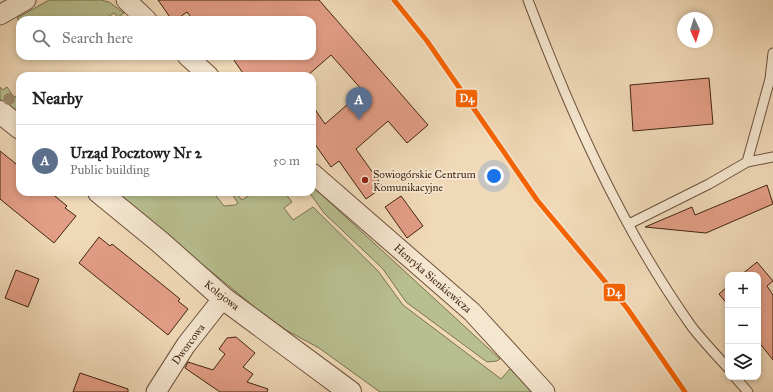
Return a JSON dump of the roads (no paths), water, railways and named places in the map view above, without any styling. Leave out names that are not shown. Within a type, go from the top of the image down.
[{"type":"street","points":[[0,15],[26,0]]},
{"type":"street","points":[[126,0],[144,16]]},
{"type":"street","points":[[191,60],[205,72]]},
{"type":"street","points":[[0,112],[16,125]]},
{"type":"street","name":"Henryka Sienkiewicza","points":[[316,176],[472,312],[545,392]]},
{"type":"street","name":"Kolejowa","points":[[104,196],[160,242],[223,298],[350,392]]},
{"type":"street","name":"Dworcowa","points":[[156,392],[186,345],[223,298]]},
{"type":"lane","points":[[528,0],[558,80],[612,195],[652,266],[693,328],[725,365]]},
{"type":"lane","points":[[747,162],[770,79],[773,53]]},
{"type":"lane","points":[[629,224],[709,184],[747,162],[773,157]]},
{"type":"lane","points":[[738,380],[748,392]]},
{"type":"place","name":"Urząd Pocztowy Nr 2","points":[[359,120]]},
{"type":"place","name":"Sowiogórskie Centrum Komunikacyjne","points":[[365,180]]}]
